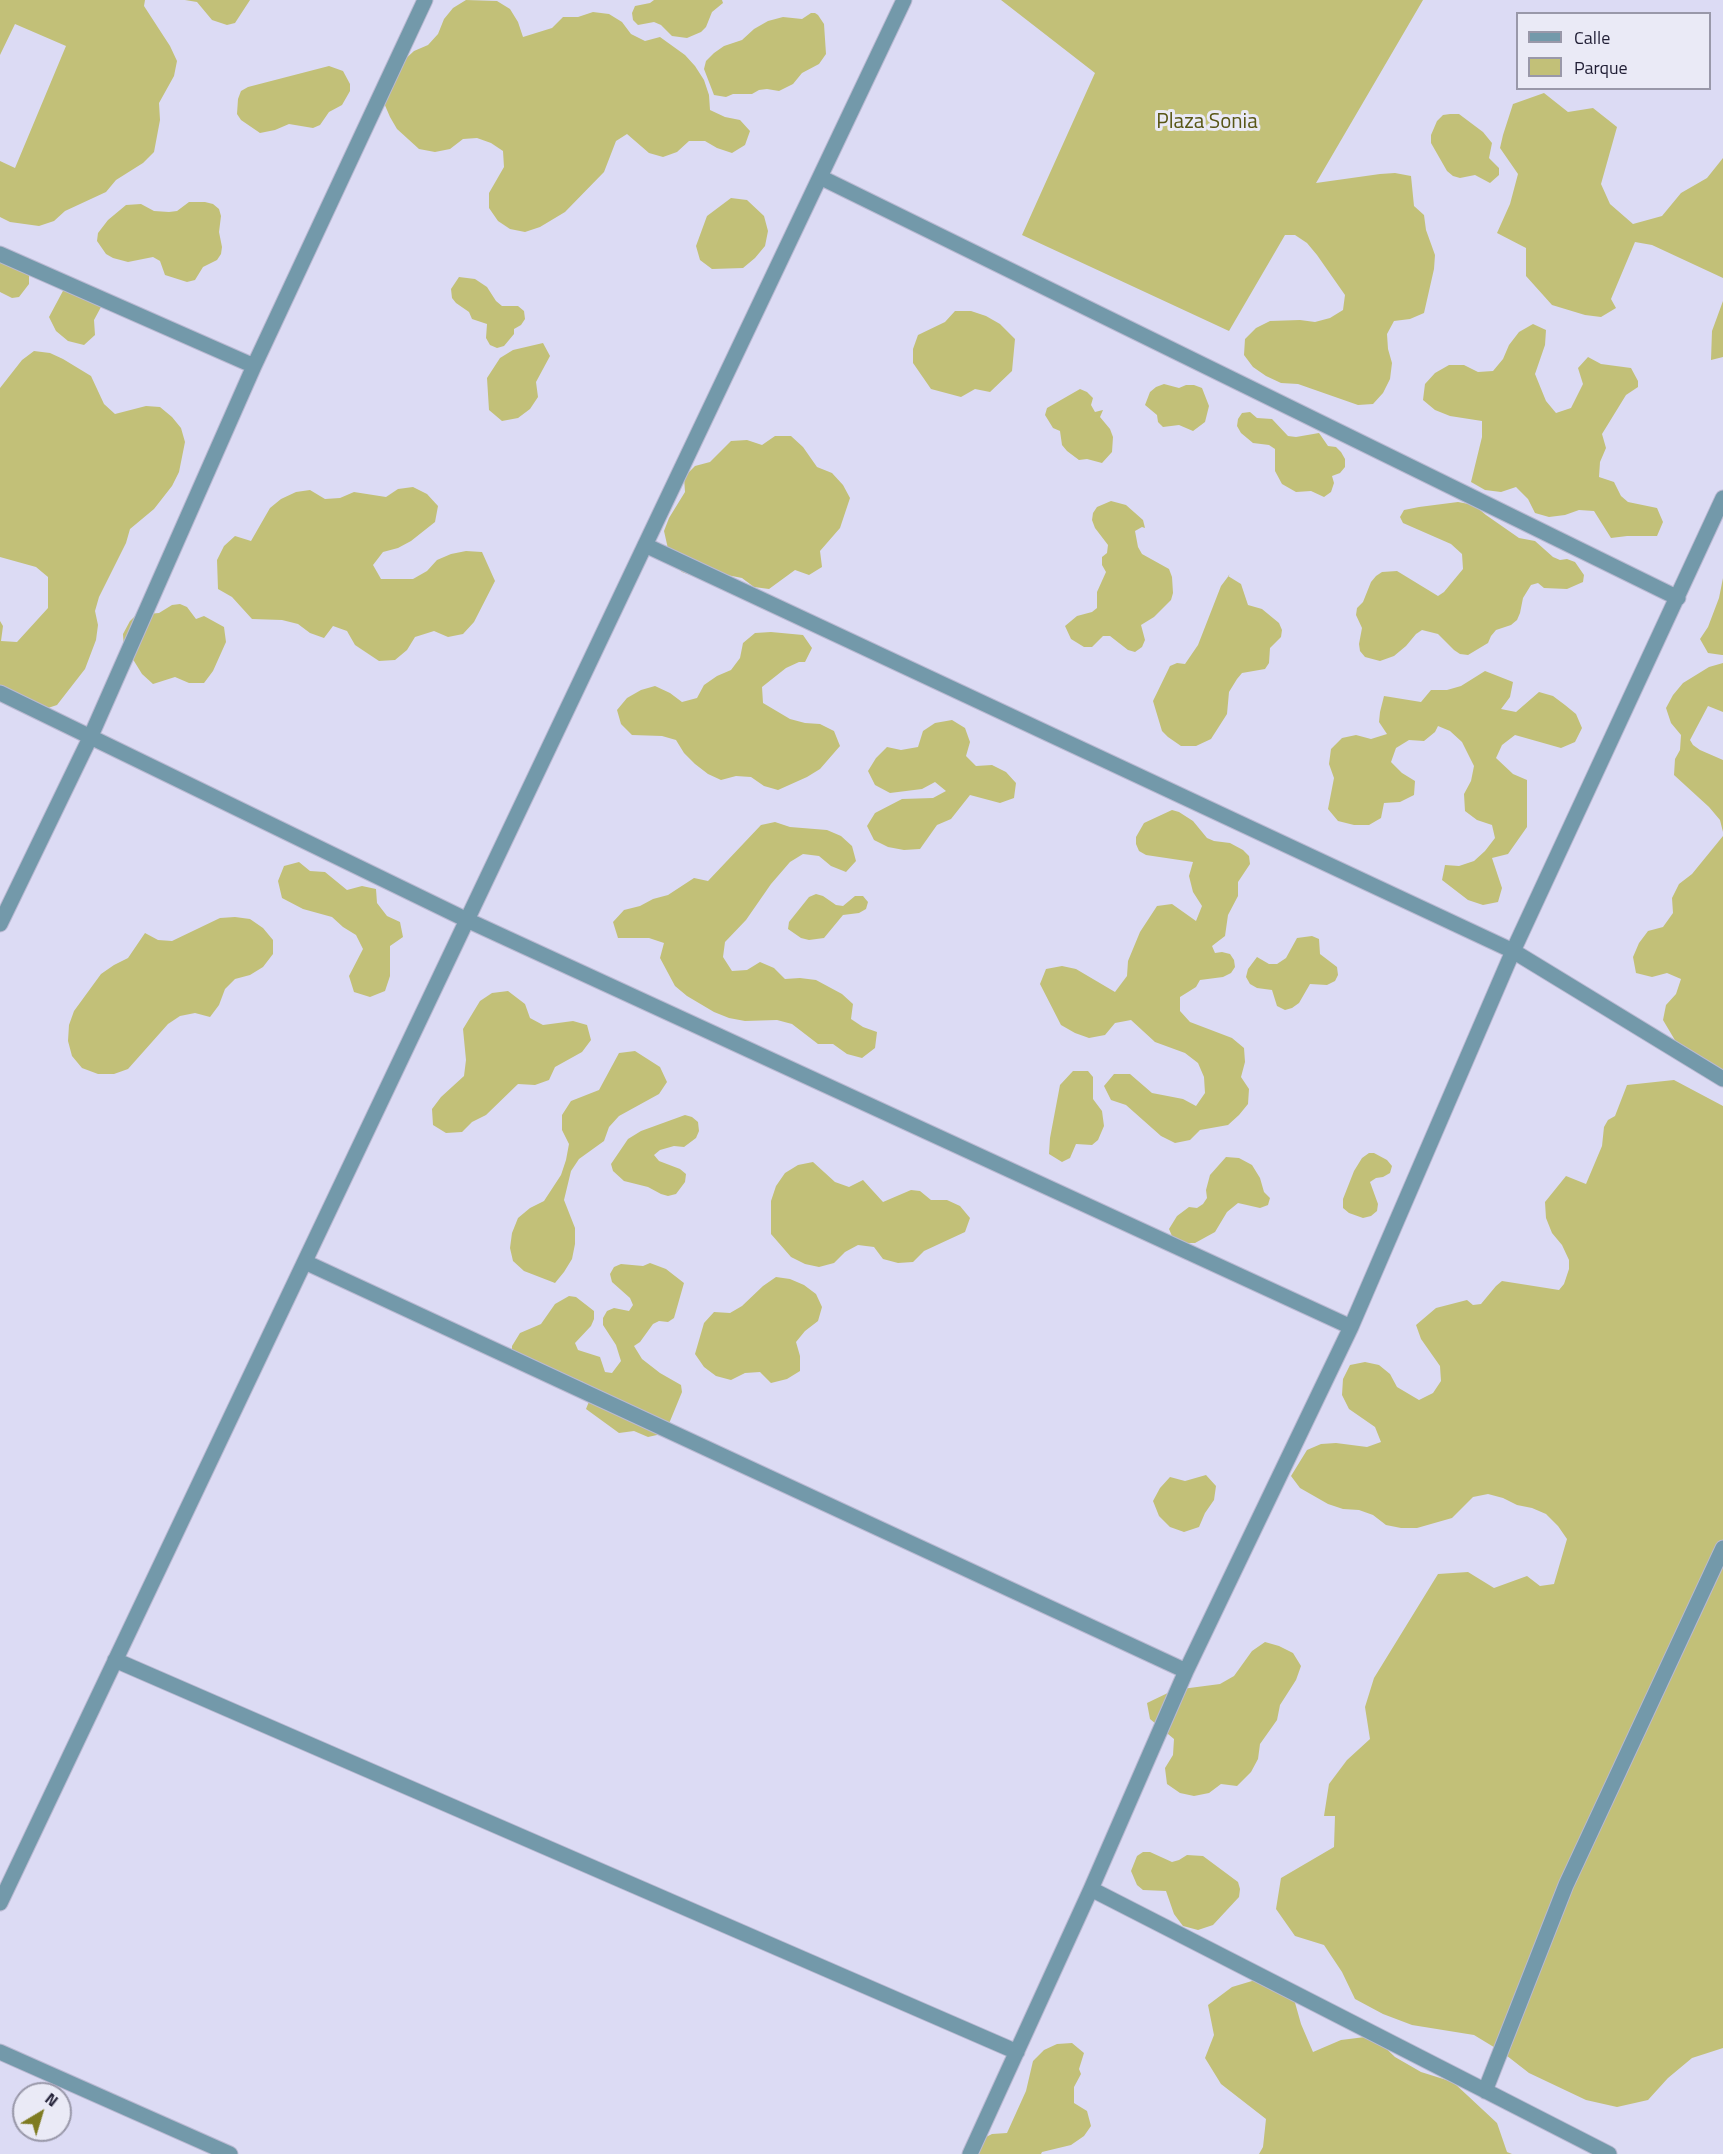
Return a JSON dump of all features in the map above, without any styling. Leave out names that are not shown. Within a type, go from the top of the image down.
[{"type":"street","points":[[0,924],[90,738],[254,366],[425,0]]},
{"type":"street","points":[[0,1904],[904,0]]},
{"type":"street","points":[[820,177],[1678,598]]},
{"type":"street","points":[[0,254],[254,366]]},
{"type":"street","points":[[970,2154],[1091,1889],[1186,1671],[1351,1328],[1513,951],[1723,498]]},
{"type":"street","points":[[645,544],[1513,951],[1723,1078]]},
{"type":"street","points":[[0,693],[467,920],[1351,1328]]},
{"type":"street","points":[[305,1262],[1186,1671]]},
{"type":"street","points":[[1485,2091],[1566,1885],[1723,1548]]},
{"type":"street","points":[[115,1660],[1017,2052]]},
{"type":"street","points":[[1091,1889],[1609,2154]]},
{"type":"street","points":[[0,2052],[230,2154]]},
{"type":"green space","points":[[0,0],[145,0],[144,6],[177,61],[174,76],[159,103],[160,120],[154,152],[143,163],[116,180],[106,192],[65,211],[54,221],[39,226],[10,222],[0,217],[0,161],[15,168],[66,46],[15,24],[0,55]]},
{"type":"green space","points":[[185,0],[250,0],[235,23],[227,25],[212,20],[197,2]]},
{"type":"green space","points":[[466,0],[497,1],[510,9],[523,37],[552,28],[563,17],[578,17],[593,12],[609,14],[622,22],[631,34],[645,41],[660,37],[685,55],[695,66],[704,80],[709,95],[710,110],[725,117],[740,120],[750,131],[745,145],[732,153],[705,141],[689,141],[677,152],[663,157],[649,153],[627,134],[616,141],[604,172],[565,212],[540,227],[525,232],[510,229],[498,221],[489,208],[489,193],[504,167],[503,151],[477,138],[463,139],[450,149],[435,152],[419,149],[397,129],[384,103],[402,62],[414,51],[428,45],[438,34],[444,19],[453,8]]},
{"type":"green space","points":[[654,0],[722,0],[723,3],[712,12],[706,27],[701,32],[687,38],[672,36],[661,25],[654,22],[638,25],[633,20],[632,13],[635,6]]},
{"type":"green space","name":"Plaza Sonia","points":[[1001,0],[1423,0],[1316,183],[1380,174],[1395,173],[1411,176],[1414,206],[1424,215],[1426,230],[1435,255],[1424,313],[1410,319],[1394,321],[1387,334],[1392,363],[1390,379],[1383,393],[1373,404],[1358,405],[1298,384],[1281,383],[1253,367],[1244,355],[1245,339],[1256,328],[1270,321],[1315,322],[1330,318],[1343,310],[1345,295],[1307,243],[1295,235],[1285,235],[1229,331],[1022,235],[1095,73]]},
{"type":"green space","points":[[811,13],[818,15],[824,24],[826,54],[819,64],[802,73],[793,84],[779,91],[767,89],[752,94],[733,94],[726,97],[714,95],[704,69],[706,61],[714,53],[724,46],[742,40],[754,29],[768,21],[783,17],[802,19]]},
{"type":"green space","points":[[329,66],[343,71],[350,84],[350,91],[342,105],[329,112],[320,125],[313,128],[289,124],[260,133],[241,120],[237,114],[241,91],[248,87]]},
{"type":"green space","points":[[1544,93],[1568,112],[1593,108],[1617,127],[1601,184],[1610,204],[1633,224],[1662,216],[1681,193],[1707,178],[1723,158],[1723,278],[1652,245],[1635,242],[1611,299],[1616,308],[1601,317],[1585,315],[1552,305],[1526,276],[1526,248],[1497,233],[1510,204],[1518,174],[1500,148],[1513,104]]},
{"type":"green space","points":[[1459,114],[1483,132],[1492,143],[1489,158],[1499,168],[1499,175],[1490,183],[1475,175],[1460,178],[1447,171],[1431,143],[1431,135],[1437,121],[1443,115]]},
{"type":"green space","points":[[731,198],[747,200],[764,216],[768,231],[765,246],[743,268],[712,269],[700,260],[696,246],[707,216]]},
{"type":"green space","points":[[189,202],[213,204],[219,209],[221,216],[219,232],[221,254],[217,260],[203,267],[195,280],[187,282],[165,275],[160,261],[153,257],[128,262],[113,258],[106,254],[97,241],[98,233],[108,220],[126,205],[141,204],[154,211],[169,212],[177,211]]},
{"type":"green space","points":[[0,258],[29,263],[29,284],[19,297],[12,298],[0,292]]},
{"type":"green space","points":[[459,277],[475,279],[487,287],[502,306],[518,306],[524,311],[525,319],[514,329],[514,334],[504,346],[497,348],[490,345],[486,338],[487,324],[472,319],[469,312],[452,298],[451,289]]},
{"type":"green space","points":[[64,289],[95,293],[101,307],[94,320],[95,335],[84,345],[68,341],[56,331],[49,317]]},
{"type":"green space","points":[[1723,301],[1723,357],[1711,360],[1712,331]]},
{"type":"green space","points":[[955,311],[971,311],[986,316],[1000,324],[1015,339],[1012,371],[990,392],[975,389],[961,397],[931,389],[913,363],[913,349],[918,335],[945,322]]},
{"type":"green space","points":[[1533,324],[1546,330],[1545,345],[1535,374],[1546,401],[1556,413],[1571,408],[1583,384],[1578,368],[1588,357],[1601,364],[1631,368],[1638,381],[1638,387],[1626,395],[1602,434],[1606,448],[1600,462],[1599,477],[1614,482],[1621,496],[1628,502],[1657,508],[1663,522],[1657,536],[1611,538],[1594,511],[1579,510],[1549,517],[1535,513],[1528,499],[1516,487],[1501,492],[1485,490],[1471,482],[1482,437],[1482,421],[1450,416],[1435,410],[1423,400],[1425,384],[1435,373],[1449,365],[1464,365],[1478,372],[1493,371],[1519,332]]},
{"type":"green space","points":[[543,343],[550,356],[536,382],[538,397],[530,409],[518,418],[502,421],[489,410],[487,378],[500,358],[513,350]]},
{"type":"green space","points":[[34,351],[50,353],[91,376],[104,404],[115,414],[146,406],[160,407],[181,428],[185,442],[179,472],[172,486],[154,509],[130,529],[126,543],[99,597],[95,611],[98,625],[96,640],[85,669],[57,705],[42,710],[0,696],[0,621],[3,626],[1,641],[17,642],[48,608],[48,577],[36,567],[0,557],[0,388],[22,360]]},
{"type":"green space","points":[[1164,384],[1179,388],[1194,385],[1202,388],[1209,406],[1205,422],[1193,431],[1179,425],[1163,427],[1158,422],[1157,415],[1145,405],[1150,392]]},
{"type":"green space","points":[[1080,389],[1093,398],[1091,405],[1095,412],[1103,410],[1100,417],[1110,429],[1113,437],[1112,452],[1102,463],[1087,459],[1079,460],[1067,451],[1062,445],[1060,431],[1053,428],[1045,415],[1047,408]]},
{"type":"green space","points":[[1250,412],[1257,418],[1272,419],[1288,436],[1319,433],[1328,446],[1336,447],[1345,459],[1345,467],[1340,473],[1332,476],[1334,483],[1331,492],[1324,497],[1311,491],[1296,492],[1282,484],[1275,471],[1275,449],[1269,445],[1253,443],[1241,433],[1237,426],[1242,413]]},
{"type":"green space","points":[[775,436],[791,436],[803,447],[817,467],[832,473],[843,485],[850,498],[840,528],[820,551],[822,567],[809,575],[795,570],[769,589],[754,587],[742,578],[727,575],[696,577],[682,572],[671,562],[664,531],[685,492],[684,477],[695,466],[710,462],[731,441],[747,440],[762,445]]},
{"type":"green space","points":[[413,487],[427,494],[438,506],[435,522],[411,541],[383,552],[373,565],[381,579],[413,579],[427,571],[437,560],[451,554],[466,551],[482,552],[495,581],[474,622],[463,634],[448,637],[434,631],[415,637],[407,650],[395,660],[379,661],[355,645],[347,631],[333,626],[324,638],[310,633],[298,624],[282,620],[252,619],[232,597],[218,589],[217,560],[224,546],[235,536],[251,541],[270,508],[281,499],[296,492],[310,490],[325,499],[340,498],[354,492],[386,497],[398,489]]},
{"type":"green space","points":[[1111,501],[1126,505],[1143,520],[1145,528],[1142,527],[1135,531],[1138,547],[1142,554],[1169,569],[1172,577],[1171,600],[1154,617],[1141,625],[1145,640],[1142,647],[1135,652],[1128,650],[1110,636],[1103,636],[1092,647],[1084,647],[1071,639],[1065,626],[1077,616],[1092,612],[1097,608],[1097,592],[1106,572],[1102,565],[1102,557],[1107,553],[1108,545],[1092,520],[1097,507]]},
{"type":"green space","points":[[1458,502],[1474,505],[1519,538],[1535,541],[1553,557],[1575,562],[1584,575],[1583,582],[1567,589],[1544,588],[1538,583],[1531,585],[1523,598],[1517,620],[1511,625],[1496,630],[1488,643],[1468,655],[1454,650],[1438,634],[1422,630],[1394,656],[1380,661],[1365,657],[1360,651],[1362,628],[1356,615],[1357,608],[1363,602],[1376,576],[1382,572],[1397,571],[1438,596],[1463,569],[1462,554],[1451,544],[1403,523],[1400,517],[1404,510]]},
{"type":"green space","points":[[1228,576],[1241,584],[1248,605],[1262,609],[1279,623],[1282,630],[1281,637],[1270,648],[1269,663],[1265,669],[1242,673],[1237,679],[1229,692],[1227,714],[1211,739],[1196,746],[1181,746],[1162,731],[1153,701],[1170,666],[1177,663],[1185,664],[1198,645],[1221,586]]},
{"type":"green space","points":[[1723,578],[1722,655],[1708,653],[1700,639],[1708,627],[1719,598]]},
{"type":"green space","points":[[180,604],[187,607],[196,619],[204,616],[224,627],[226,642],[213,671],[204,683],[189,683],[175,677],[153,684],[142,674],[124,650],[123,634],[136,615],[159,613],[172,605]]},
{"type":"green space","points":[[755,633],[803,635],[812,648],[805,662],[799,662],[786,668],[762,687],[763,703],[790,719],[820,724],[834,731],[840,746],[820,769],[807,777],[778,790],[764,786],[751,777],[736,776],[721,780],[695,764],[676,740],[662,736],[632,735],[621,724],[617,710],[627,698],[641,690],[655,686],[682,702],[697,698],[704,685],[731,670],[740,658],[743,643]]},
{"type":"green space","points":[[1723,663],[1723,712],[1708,706],[1690,740],[1700,750],[1723,760],[1723,832],[1720,820],[1709,807],[1674,775],[1681,735],[1671,723],[1666,708],[1683,683],[1709,667]]},
{"type":"green space","points":[[1485,671],[1513,682],[1510,697],[1501,709],[1516,712],[1539,692],[1553,696],[1576,714],[1582,728],[1575,742],[1561,748],[1515,735],[1502,745],[1496,758],[1513,774],[1527,780],[1527,827],[1508,854],[1492,858],[1502,888],[1498,902],[1483,905],[1468,900],[1442,880],[1445,865],[1459,866],[1474,861],[1495,838],[1492,825],[1477,820],[1465,811],[1464,794],[1471,781],[1474,766],[1462,742],[1450,731],[1438,726],[1435,732],[1424,741],[1409,740],[1396,748],[1391,762],[1415,781],[1414,795],[1400,802],[1384,803],[1381,818],[1369,825],[1354,825],[1338,821],[1328,809],[1334,778],[1329,764],[1331,749],[1342,738],[1356,735],[1371,739],[1387,734],[1379,722],[1384,696],[1421,702],[1431,690],[1447,690],[1461,686]]},
{"type":"green space","points":[[952,720],[965,728],[970,742],[966,756],[976,766],[992,765],[1006,772],[1016,783],[1014,798],[1000,803],[970,795],[951,819],[937,825],[920,849],[904,850],[888,847],[874,840],[867,826],[875,813],[902,799],[933,798],[946,791],[935,782],[922,789],[890,793],[875,785],[868,771],[876,758],[887,747],[901,750],[918,747],[923,731],[935,723]]},
{"type":"green space","points":[[1172,810],[1193,821],[1207,838],[1230,843],[1243,850],[1249,856],[1250,864],[1238,882],[1238,896],[1228,915],[1225,936],[1212,946],[1215,953],[1230,954],[1235,967],[1231,973],[1223,977],[1200,980],[1196,987],[1180,997],[1180,1011],[1190,1022],[1232,1038],[1244,1048],[1245,1062],[1241,1077],[1249,1089],[1248,1104],[1228,1125],[1200,1130],[1190,1140],[1175,1143],[1161,1136],[1126,1105],[1111,1100],[1104,1086],[1114,1074],[1130,1074],[1152,1093],[1183,1099],[1196,1106],[1205,1093],[1204,1077],[1198,1063],[1185,1053],[1155,1042],[1131,1020],[1115,1023],[1105,1035],[1089,1038],[1075,1033],[1061,1025],[1040,984],[1046,969],[1062,966],[1076,969],[1115,992],[1127,976],[1128,961],[1140,932],[1157,906],[1172,904],[1196,921],[1202,906],[1193,892],[1189,876],[1193,862],[1146,855],[1139,851],[1136,844],[1136,837],[1144,823]]},
{"type":"green space","points":[[775,822],[790,827],[827,830],[841,836],[852,846],[856,861],[846,872],[831,866],[819,856],[803,854],[790,862],[771,884],[746,920],[725,942],[723,957],[732,971],[747,970],[760,962],[774,968],[785,979],[816,980],[842,994],[853,1004],[851,1019],[877,1032],[875,1048],[862,1058],[847,1054],[833,1044],[818,1044],[792,1024],[777,1020],[745,1021],[714,1012],[675,986],[660,958],[664,943],[649,938],[618,938],[613,922],[624,910],[668,895],[694,878],[708,881],[761,825]]},
{"type":"green space","points":[[1723,836],[1723,1083],[1679,1047],[1663,1020],[1666,1005],[1676,994],[1681,979],[1667,973],[1652,977],[1636,973],[1633,957],[1648,931],[1663,927],[1673,913],[1672,898],[1679,884],[1692,874]]},
{"type":"green space","points":[[299,862],[310,871],[325,872],[347,890],[362,886],[376,889],[377,903],[387,916],[400,922],[403,937],[390,946],[390,976],[385,991],[370,997],[354,992],[349,976],[363,949],[356,935],[332,917],[303,909],[282,898],[278,881],[284,866]]},
{"type":"green space","points":[[816,894],[836,905],[843,906],[855,896],[863,896],[868,902],[866,909],[859,913],[843,915],[824,938],[809,940],[801,938],[788,929],[789,922],[809,897]]},
{"type":"green space","points":[[220,918],[250,919],[263,928],[273,940],[273,954],[263,967],[250,975],[235,979],[225,989],[219,1005],[210,1017],[195,1013],[180,1016],[168,1024],[128,1069],[114,1074],[98,1074],[82,1068],[72,1056],[68,1041],[69,1025],[74,1011],[101,974],[128,958],[145,933],[158,940],[172,941]]},
{"type":"green space","points":[[1312,936],[1319,939],[1320,954],[1337,967],[1338,975],[1335,981],[1327,985],[1310,984],[1299,1003],[1285,1010],[1277,1006],[1272,990],[1257,988],[1250,984],[1246,977],[1248,969],[1257,957],[1269,964],[1277,964],[1286,958],[1297,938]]},
{"type":"green space","points":[[508,991],[525,1004],[530,1018],[543,1025],[573,1021],[587,1025],[591,1040],[582,1052],[555,1067],[549,1080],[535,1085],[518,1084],[486,1115],[472,1122],[462,1132],[446,1133],[433,1125],[432,1109],[441,1097],[464,1076],[466,1060],[463,1029],[480,1001],[492,993]]},
{"type":"green space","points":[[635,1051],[660,1067],[667,1082],[659,1094],[619,1116],[609,1127],[604,1141],[579,1159],[571,1171],[564,1200],[575,1228],[575,1244],[572,1259],[564,1272],[555,1283],[524,1271],[513,1261],[510,1248],[512,1233],[518,1218],[530,1208],[544,1201],[561,1175],[569,1144],[562,1130],[562,1115],[571,1101],[599,1090],[619,1053]]},
{"type":"green space","points":[[1073,1071],[1088,1071],[1093,1077],[1093,1099],[1102,1111],[1104,1126],[1098,1140],[1092,1145],[1076,1144],[1070,1158],[1062,1162],[1049,1154],[1050,1138],[1060,1085]]},
{"type":"green space","points":[[1674,1080],[1723,1106],[1723,2048],[1692,2058],[1668,2078],[1648,2100],[1617,2107],[1586,2100],[1529,2073],[1502,2052],[1474,2035],[1412,2025],[1383,2014],[1355,1999],[1342,1972],[1324,1945],[1295,1936],[1276,1909],[1281,1878],[1334,1847],[1335,1816],[1324,1816],[1329,1784],[1347,1760],[1370,1739],[1365,1707],[1374,1678],[1438,1574],[1468,1572],[1494,1588],[1527,1576],[1540,1586],[1554,1584],[1567,1539],[1546,1514],[1488,1494],[1473,1497],[1452,1518],[1417,1528],[1386,1525],[1373,1515],[1328,1504],[1300,1488],[1291,1476],[1307,1450],[1321,1444],[1336,1443],[1367,1447],[1381,1442],[1375,1427],[1349,1409],[1342,1395],[1343,1379],[1350,1365],[1365,1362],[1379,1365],[1390,1374],[1397,1387],[1419,1400],[1433,1393],[1441,1381],[1440,1366],[1421,1339],[1416,1325],[1436,1308],[1467,1300],[1473,1305],[1481,1304],[1502,1281],[1559,1290],[1564,1284],[1569,1269],[1569,1260],[1562,1245],[1552,1233],[1546,1218],[1545,1202],[1566,1176],[1586,1184],[1602,1146],[1604,1127],[1608,1120],[1615,1116],[1627,1085]]},
{"type":"green space","points":[[685,1115],[698,1122],[699,1131],[696,1138],[684,1147],[674,1146],[660,1150],[654,1155],[659,1161],[680,1169],[686,1174],[685,1182],[676,1194],[668,1196],[648,1187],[624,1181],[613,1171],[611,1164],[628,1139],[641,1131]]},
{"type":"green space","points":[[1369,1153],[1374,1153],[1387,1160],[1392,1166],[1390,1173],[1370,1182],[1378,1204],[1377,1211],[1363,1218],[1343,1208],[1343,1199],[1354,1171],[1362,1158]]},
{"type":"green space","points":[[1226,1157],[1239,1158],[1252,1165],[1260,1178],[1264,1192],[1270,1198],[1268,1205],[1260,1208],[1238,1203],[1227,1212],[1215,1232],[1195,1243],[1187,1243],[1172,1236],[1169,1229],[1177,1216],[1189,1207],[1197,1208],[1203,1204],[1207,1198],[1206,1190],[1210,1175]]},
{"type":"green space","points":[[813,1162],[835,1182],[849,1187],[863,1180],[883,1202],[911,1190],[920,1191],[931,1200],[947,1200],[960,1206],[970,1218],[965,1232],[924,1251],[913,1262],[898,1263],[883,1259],[874,1247],[858,1245],[845,1252],[834,1263],[819,1267],[805,1264],[791,1257],[771,1234],[771,1201],[776,1186],[785,1173],[798,1165]]},
{"type":"green space","points":[[650,1263],[666,1269],[684,1283],[674,1318],[668,1322],[659,1321],[653,1324],[640,1342],[634,1346],[642,1359],[681,1385],[682,1392],[668,1426],[657,1435],[648,1437],[634,1431],[619,1433],[586,1409],[592,1394],[583,1382],[512,1354],[512,1346],[520,1333],[541,1324],[555,1304],[569,1296],[576,1297],[594,1311],[591,1326],[575,1343],[578,1350],[600,1357],[605,1372],[612,1373],[621,1361],[616,1345],[603,1325],[603,1318],[607,1311],[614,1308],[629,1311],[633,1305],[630,1298],[612,1282],[610,1274],[614,1267],[621,1264],[643,1266]]},
{"type":"green space","points":[[776,1277],[790,1279],[804,1285],[816,1294],[822,1307],[818,1321],[796,1342],[800,1356],[800,1371],[787,1379],[771,1383],[760,1372],[745,1373],[731,1380],[716,1376],[704,1367],[695,1354],[704,1323],[714,1312],[730,1313],[742,1306]]},
{"type":"green space","points":[[1206,1475],[1216,1486],[1214,1500],[1199,1527],[1184,1532],[1170,1527],[1159,1516],[1153,1501],[1160,1488],[1170,1477],[1185,1481]]},
{"type":"green space","points":[[1265,1642],[1293,1653],[1301,1666],[1296,1680],[1280,1705],[1277,1720],[1260,1744],[1258,1759],[1251,1772],[1237,1786],[1221,1784],[1209,1793],[1194,1796],[1180,1793],[1167,1784],[1165,1768],[1173,1755],[1174,1739],[1150,1719],[1147,1703],[1174,1690],[1220,1684],[1234,1676],[1252,1651]]},
{"type":"green space","points":[[1143,1852],[1150,1852],[1172,1862],[1187,1855],[1203,1856],[1238,1882],[1239,1897],[1213,1925],[1198,1930],[1183,1926],[1174,1914],[1166,1891],[1143,1890],[1137,1885],[1131,1871],[1137,1856]]},
{"type":"green space","points":[[1262,1978],[1292,1992],[1301,2024],[1313,2052],[1341,2040],[1373,2036],[1395,2057],[1421,2072],[1453,2082],[1497,2123],[1507,2152],[1512,2154],[1259,2154],[1263,2147],[1266,2119],[1221,2084],[1205,2058],[1214,2035],[1208,2005],[1232,1987]]},
{"type":"green space","points":[[1072,2043],[1084,2053],[1079,2069],[1081,2074],[1074,2087],[1074,2103],[1087,2111],[1091,2126],[1084,2136],[1071,2145],[1041,2154],[966,2154],[978,2141],[992,2134],[1007,2133],[1026,2091],[1033,2061],[1044,2050],[1057,2044]]}]
